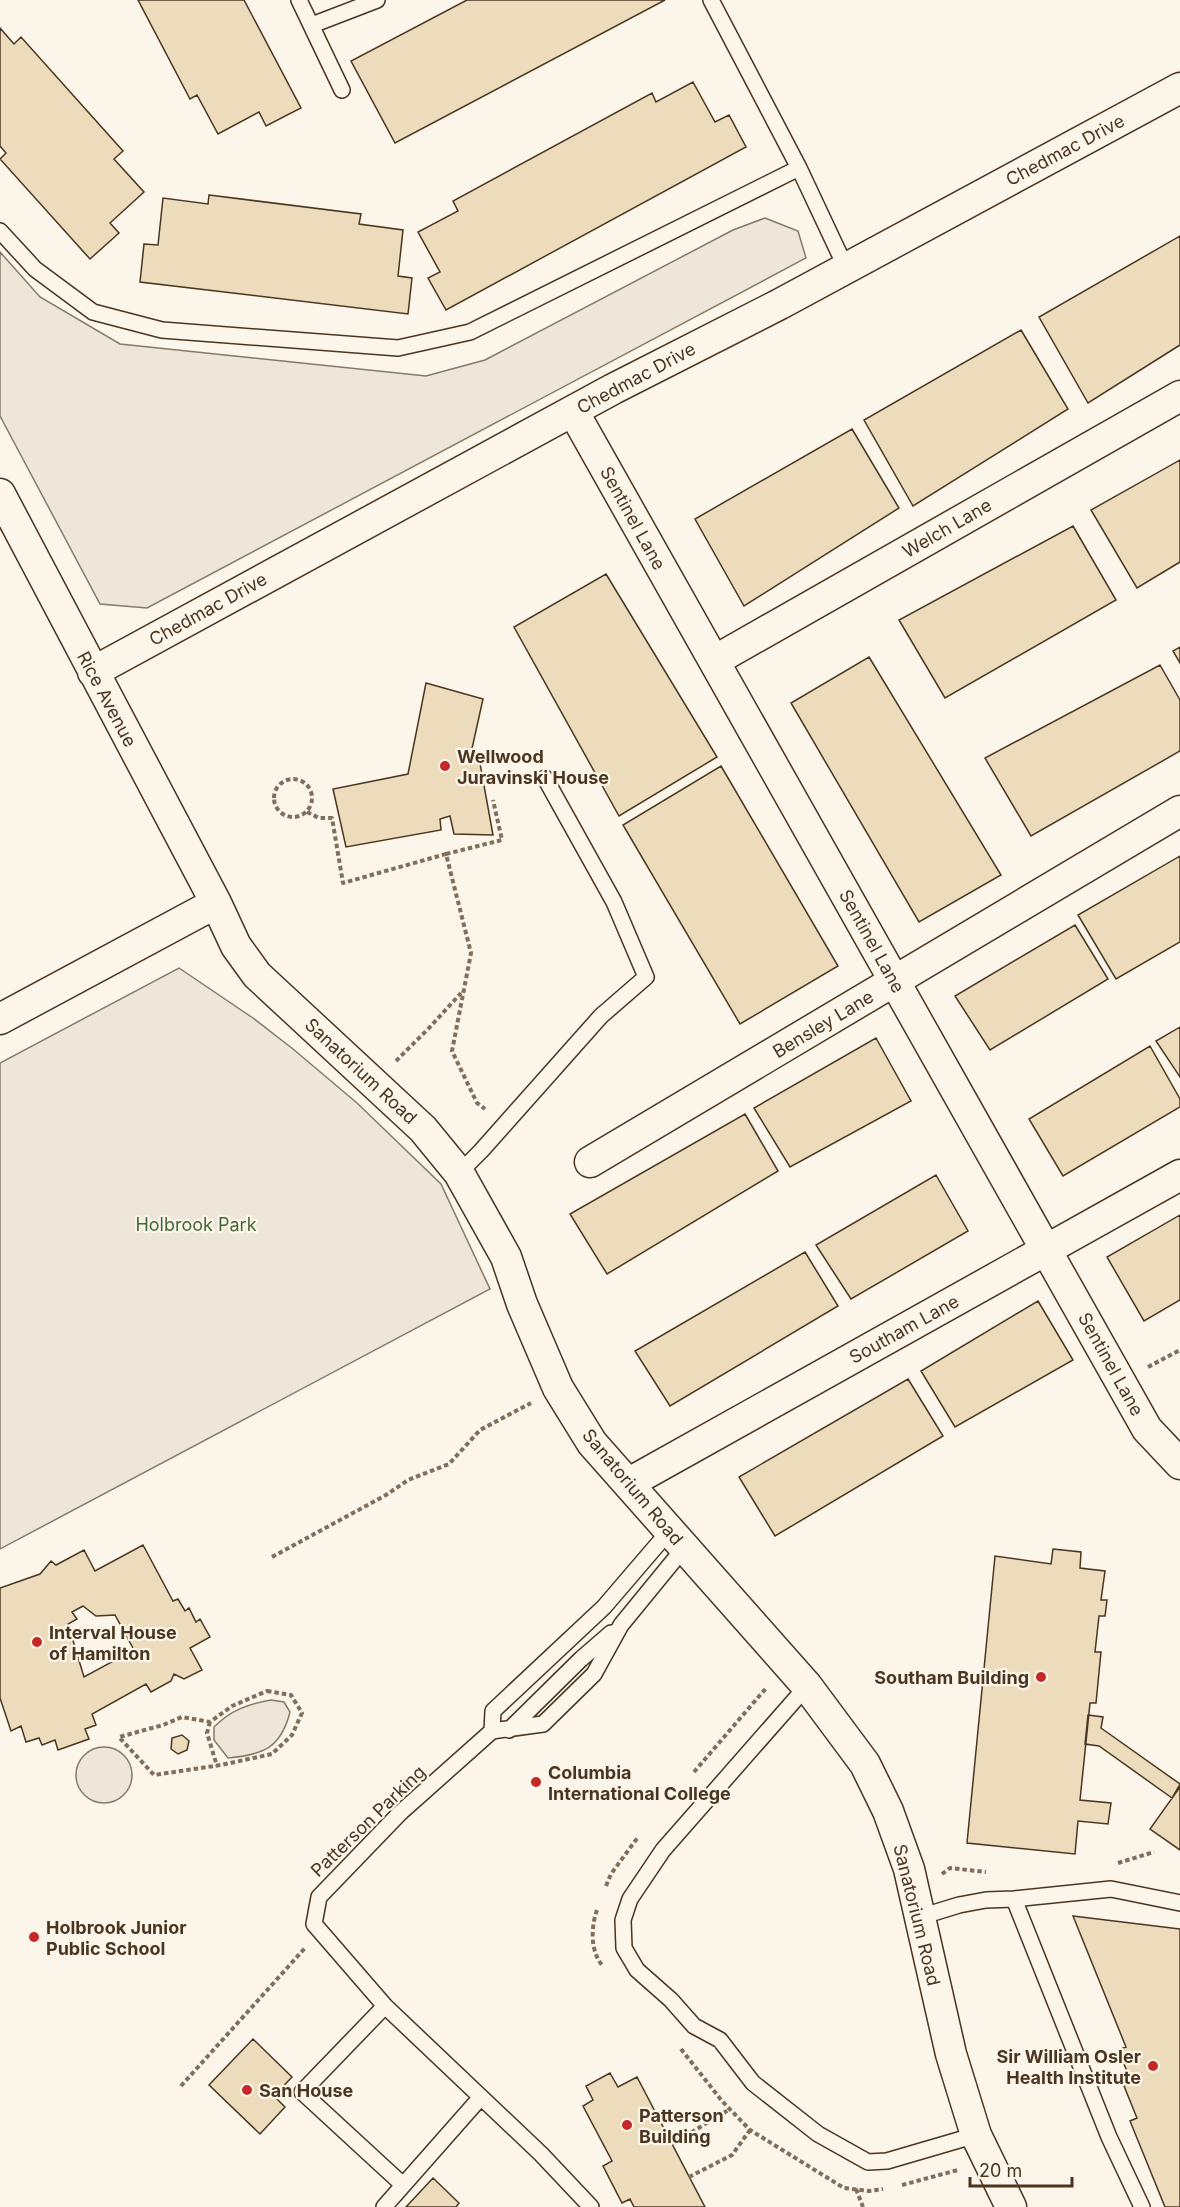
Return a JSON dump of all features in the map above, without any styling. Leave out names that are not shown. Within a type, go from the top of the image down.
[{"type":"street","name":"Chedmac Drive","points":[[93,672],[573,411],[846,268],[1180,88]]},
{"type":"street","name":"Welch Lane","points":[[714,661],[1180,396]]},
{"type":"street","name":"Sentinel Lane","points":[[573,411],[1147,1429],[1180,1464]]},
{"type":"street","name":"Rice Avenue","points":[[0,494],[216,903]]},
{"type":"street","name":"Bensley Lane","points":[[590,1162],[1180,811]]},
{"type":"street","points":[[0,1019],[216,903]]},
{"type":"street","name":"Sanatorium Road","points":[[216,903],[236,946],[257,975],[423,1129],[459,1173],[506,1257],[522,1304],[558,1389],[592,1443],[807,1686],[865,1764],[888,1811],[909,1869],[951,2054],[982,2147],[1011,2207]]},
{"type":"street","name":"Southam Lane","points":[[629,1483],[1180,1175]]},
{"type":"lane","points":[[299,0],[342,90]]},
{"type":"lane","points":[[312,25],[377,0]]},
{"type":"lane","points":[[711,0],[799,168],[846,268]]},
{"type":"lane","points":[[0,231],[35,269],[93,312],[162,330],[398,348],[470,332],[799,168]]},
{"type":"lane","points":[[459,1173],[601,1016],[646,977],[614,902],[545,778]]},
{"type":"lane","points":[[677,1539],[621,1625],[581,1659],[509,1730],[492,1731],[493,1711],[677,1539]]},
{"type":"lane","points":[[807,1686],[663,1850],[630,1899],[623,1920],[624,1948],[637,1970],[671,2000],[694,2026],[720,2040],[753,2083],[818,2134],[868,2162],[982,2147]]},
{"type":"lane","name":"Patterson Parking","points":[[320,1931],[314,1924],[319,1897],[400,1814],[492,1731]]},
{"type":"lane","points":[[920,1917],[975,1901],[1111,1889],[1180,1903]]},
{"type":"lane","points":[[1014,1899],[1109,2137],[1142,2207]]},
{"type":"lane","points":[[320,1931],[386,2006],[541,2154],[591,2207]]},
{"type":"lane","points":[[386,2006],[302,2092],[404,2185]]},
{"type":"lane","points":[[384,2207],[481,2097]]},
{"type":"path","points":[[295,779],[306,784],[310,789],[312,801],[307,812],[302,816],[289,817],[278,810],[273,798],[282,782],[295,779]]},
{"type":"path","points":[[307,812],[319,818],[332,818],[343,883],[502,840],[493,800]]},
{"type":"path","points":[[446,854],[471,953],[452,1051],[477,1103],[503,1126]]},
{"type":"path","points":[[374,1083],[462,991]]},
{"type":"path","points":[[272,1557],[386,1495],[408,1480],[449,1464],[480,1430],[558,1389]]},
{"type":"path","points":[[694,1773],[787,1664]]},
{"type":"path","points":[[210,1722],[182,1717],[163,1725],[119,1737],[154,1776],[217,1766],[272,1754],[292,1735],[302,1713],[291,1695],[267,1691],[232,1706],[210,1722],[207,1733],[217,1766]]},
{"type":"path","points":[[603,1894],[611,1874],[639,1836]]},
{"type":"path","points":[[600,1903],[592,1923],[594,1945],[596,1956],[607,1971]]},
{"type":"path","points":[[181,2086],[320,1931]]},
{"type":"path","points":[[675,2042],[750,2130],[844,2188],[869,2191],[893,2188],[937,2177],[982,2147]]},
{"type":"path","points":[[672,2144],[730,2109]]},
{"type":"path","points":[[689,2177],[732,2155],[750,2130]]},
{"type":"path","points":[[856,2189],[863,2207]]},
{"type":"green space","points":[[765,218],[798,231],[806,258],[147,608],[100,604],[0,416],[0,252],[40,297],[120,344],[426,376],[485,360],[733,230]]},
{"type":"green space","name":"Holbrook Park","points":[[179,968],[253,1018],[293,1049],[357,1103],[441,1184],[490,1289],[0,1549],[0,1063]]},
{"type":"green space","points":[[271,1700],[284,1702],[290,1712],[276,1742],[261,1752],[228,1758],[214,1740],[214,1727],[240,1709]]},
{"type":"green space","points":[[98,1747],[110,1747],[120,1751],[128,1759],[132,1775],[128,1791],[120,1799],[110,1803],[98,1803],[88,1799],[80,1791],[76,1781],[76,1769],[80,1759],[88,1751]]},
{"type":"building","points":[[138,0],[244,0],[301,108],[266,126],[259,112],[218,134],[197,95],[190,99]]},
{"type":"building","points":[[467,0],[665,0],[395,143],[351,61]]},
{"type":"building","points":[[0,28],[14,44],[21,37],[123,151],[114,159],[144,192],[110,223],[119,233],[90,259],[0,159],[6,153],[0,146]]},
{"type":"building","points":[[693,82],[715,122],[729,115],[746,147],[446,310],[428,278],[440,272],[418,232],[458,211],[453,201],[652,93],[656,102]]},
{"type":"building","points":[[209,195],[361,214],[359,224],[403,230],[398,276],[412,278],[408,314],[140,282],[144,244],[158,245],[163,198],[208,204]]},
{"type":"building","points":[[1180,236],[1180,345],[1088,403],[1039,317]]},
{"type":"building","points":[[1021,330],[1068,409],[913,506],[864,420]]},
{"type":"building","points":[[852,429],[899,508],[744,606],[695,519]]},
{"type":"building","points":[[1180,460],[1180,562],[1137,588],[1091,510]]},
{"type":"building","points":[[1073,526],[1116,600],[945,698],[899,620]]},
{"type":"building","points":[[606,574],[717,757],[619,816],[514,627]]},
{"type":"building","points":[[1180,647],[1180,663],[1173,651]]},
{"type":"building","points":[[869,657],[1001,875],[919,922],[791,703]]},
{"type":"building","points":[[1160,665],[1180,700],[1180,751],[1031,836],[985,758]]},
{"type":"building","name":"Wellwood Juravinski House","points":[[426,683],[483,699],[471,753],[479,758],[493,835],[454,834],[450,816],[440,819],[441,830],[346,847],[333,789],[408,774]]},
{"type":"building","points":[[721,766],[838,966],[740,1024],[623,825]]},
{"type":"building","points":[[1180,856],[1180,942],[1116,979],[1078,915]]},
{"type":"building","points":[[1075,925],[1108,979],[990,1050],[955,996]]},
{"type":"building","points":[[1180,1027],[1180,1077],[1156,1041]]},
{"type":"building","points":[[876,1038],[911,1101],[790,1167],[754,1108]]},
{"type":"building","points":[[1150,1046],[1180,1099],[1180,1107],[1063,1176],[1029,1119]]},
{"type":"building","points":[[745,1114],[778,1171],[607,1274],[570,1214]]},
{"type":"building","points":[[936,1175],[968,1231],[851,1299],[816,1245]]},
{"type":"building","points":[[1180,1215],[1180,1300],[1144,1321],[1107,1257]]},
{"type":"building","points":[[805,1252],[838,1306],[670,1406],[635,1351]]},
{"type":"building","points":[[1038,1301],[1073,1360],[955,1427],[921,1371]]},
{"type":"building","points":[[908,1379],[943,1436],[775,1536],[739,1477]]},
{"type":"building","name":"Interval House of Hamilton","points":[[143,1545],[173,1601],[178,1599],[185,1611],[189,1608],[196,1622],[200,1619],[210,1637],[190,1648],[202,1670],[184,1679],[174,1674],[171,1681],[151,1692],[146,1684],[92,1714],[96,1725],[85,1729],[89,1739],[58,1750],[55,1740],[42,1745],[39,1738],[26,1742],[21,1726],[11,1731],[0,1698],[0,1588],[40,1574],[51,1561],[56,1565],[84,1550],[95,1571]],"holes":[[[83,1606],[96,1616],[115,1615],[134,1650],[84,1677],[68,1624],[77,1619],[72,1612]]]},
{"type":"building","name":"Southam Building","points":[[1053,1549],[1081,1552],[1080,1568],[1105,1571],[1101,1600],[1107,1600],[1105,1616],[1099,1616],[1095,1652],[1101,1652],[1096,1703],[1090,1703],[1080,1800],[1111,1803],[1108,1824],[1078,1821],[1075,1854],[967,1843],[995,1556],[1051,1564]]},
{"type":"building","points":[[1088,1715],[1103,1717],[1101,1728],[1180,1784],[1172,1798],[1099,1746],[1085,1744]]},
{"type":"building","points":[[182,1735],[189,1741],[187,1750],[178,1754],[171,1749],[172,1738]]},
{"type":"building","points":[[1180,1787],[1180,1850],[1150,1829]]},
{"type":"building","name":"Sir William Osler Health Institute","points":[[1073,1916],[1180,1929],[1180,2207],[1165,2207],[1130,2121],[1137,2118],[1124,2086],[1132,2083],[1118,2050],[1126,2047]]},
{"type":"building","name":"San House","points":[[253,2039],[292,2077],[274,2096],[285,2107],[260,2134],[209,2085]]},
{"type":"building","name":"Patterson Building","points":[[610,2073],[618,2087],[637,2077],[705,2207],[634,2207],[630,2199],[622,2203],[603,2166],[612,2161],[583,2106],[593,2100],[586,2086]]},
{"type":"building","points":[[433,2178],[459,2203],[456,2207],[406,2207]]},
{"type":"place","name":"Wellwood Juravinski House","points":[[445,766]]},
{"type":"place","name":"Interval House of Hamilton","points":[[37,1642]]},
{"type":"place","name":"Southam Building","points":[[1041,1677]]},
{"type":"place","name":"Columbia International College","points":[[536,1782]]},
{"type":"place","name":"Holbrook Junior Public School","points":[[34,1937]]},
{"type":"place","name":"Sir William Osler Health Institute","points":[[1153,2066]]},
{"type":"place","name":"San House","points":[[247,2090]]},
{"type":"place","name":"Patterson Building","points":[[627,2125]]}]
